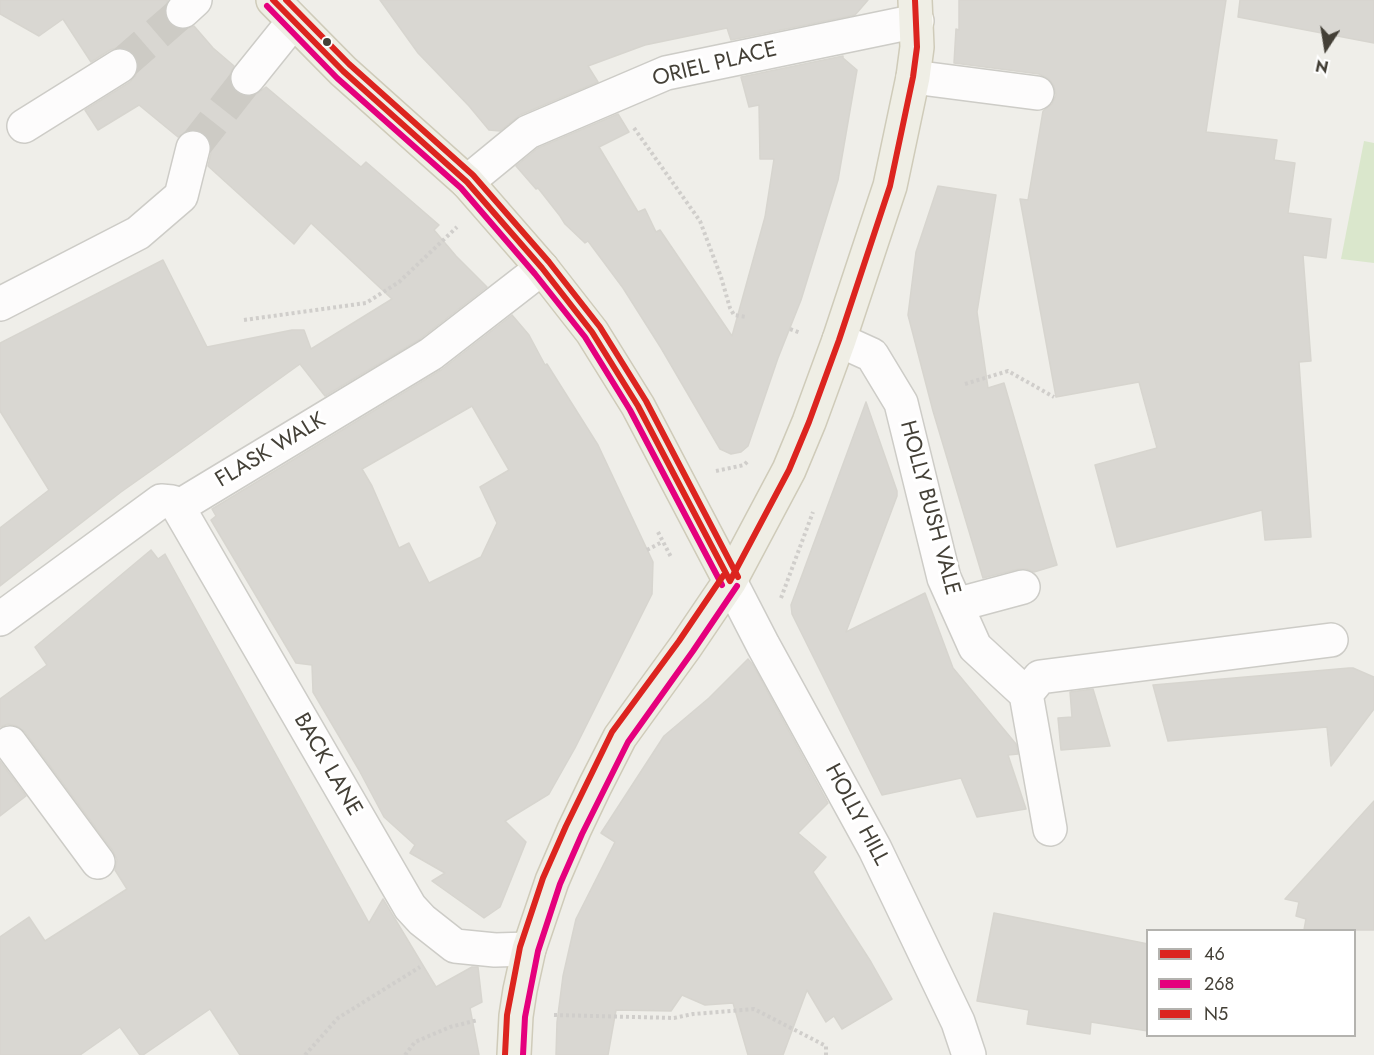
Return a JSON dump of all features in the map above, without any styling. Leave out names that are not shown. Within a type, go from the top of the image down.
[{"type":"main road","points":[[514,1055],[516,1016],[529,949],[552,881],[594,786],[620,737],[730,581],[789,470],[809,422],[890,186],[913,77],[917,47],[916,10]]},
{"type":"main road","points":[[283,11],[342,71],[452,167],[542,268],[592,332],[638,406],[730,581]]},
{"type":"street","name":"ORIEL PLACE","points":[[476,192],[528,132],[666,73],[916,10]]},
{"type":"street","points":[[248,78],[283,11]]},
{"type":"street","points":[[24,126],[120,66]]},
{"type":"street","points":[[913,77],[1036,93]]},
{"type":"street","points":[[0,304],[138,233],[181,196],[193,148]]},
{"type":"street","name":"FLASK WALK","points":[[0,619],[161,501],[172,502],[178,507],[431,354],[542,268]]},
{"type":"street","name":"HOLLY BUSH VALE","points":[[839,340],[872,355],[901,403],[944,579],[975,647],[1033,686]]},
{"type":"street","name":"BACK LANE","points":[[178,507],[410,907],[422,920],[455,946]]},
{"type":"street","name":"HOLLY HILL","points":[[730,581],[762,645],[875,849],[958,1022],[969,1055]]},
{"type":"street","points":[[956,604],[1023,587]]},
{"type":"street","points":[[1050,830],[1033,686],[1331,640]]},
{"type":"street","points":[[10,742],[98,862]]},
{"type":"street","points":[[455,946],[495,950],[529,949]]},
{"type":"path","points":[[611,96],[700,221],[730,308],[734,315],[746,317]]},
{"type":"path","points":[[244,320],[366,303],[399,282],[476,192]]},
{"type":"path","points":[[965,384],[1008,371],[1054,397]]},
{"type":"path","points":[[709,472],[744,465],[750,459]]},
{"type":"path","points":[[778,606],[815,506]]},
{"type":"path","points":[[654,524],[677,567]]},
{"type":"path","points":[[647,550],[662,542]]},
{"type":"path","points":[[305,1055],[338,1018],[455,946]]},
{"type":"path","points":[[550,1015],[674,1018],[693,1014],[754,1009],[826,1046],[826,1055]]},
{"type":"path","points":[[405,1055],[415,1042],[450,1027],[484,1018],[516,1016]]},
{"type":"green space","points":[[1364,141],[1374,143],[1374,263],[1341,259]]},
{"type":"building","points":[[0,0],[168,0],[165,14],[170,24],[178,29],[194,26],[213,48],[234,66],[229,76],[236,92],[245,96],[254,96],[266,87],[361,167],[366,162],[439,225],[434,230],[487,287],[420,339],[325,396],[300,364],[121,492],[0,586],[0,528],[49,490],[0,411],[0,343],[163,260],[207,347],[292,330],[304,330],[311,349],[392,299],[311,223],[294,244],[208,166],[211,143],[206,134],[198,130],[188,130],[178,137],[139,105],[98,130],[85,110],[130,82],[136,75],[139,65],[136,56],[128,49],[119,47],[91,62],[63,19],[39,36],[0,14]]},
{"type":"building","points":[[380,0],[868,0],[855,15],[731,40],[727,28],[645,45],[588,66],[598,82],[520,115],[500,131],[489,130],[418,53]]},
{"type":"building","points":[[959,0],[1226,0],[1206,132],[1277,140],[1274,160],[1295,163],[1288,213],[1331,219],[1326,258],[1303,255],[1311,361],[1299,362],[1311,537],[1265,540],[1262,510],[1117,547],[1095,465],[1157,448],[1139,382],[1056,397],[1020,199],[1028,200],[1043,111],[1052,104],[1056,95],[1054,86],[1049,79],[1039,74],[954,63],[956,29],[959,30]]},
{"type":"building","points":[[1240,0],[1374,0],[1374,43],[1238,17]]},
{"type":"building","points":[[843,56],[857,70],[838,180],[801,300],[778,358],[748,446],[741,452],[731,454],[720,449],[623,288],[588,241],[585,243],[565,224],[538,188],[536,189],[516,166],[538,148],[618,114],[629,132],[599,147],[638,212],[645,209],[656,232],[660,230],[732,336],[765,217],[774,159],[760,159],[759,105],[749,107],[741,77]]},
{"type":"building","points":[[938,186],[996,195],[977,312],[988,388],[1004,383],[1057,565],[1034,572],[1019,569],[983,578],[933,411],[908,315],[916,252]]},
{"type":"building","points":[[512,315],[529,335],[545,365],[547,364],[598,445],[653,562],[652,594],[575,748],[549,794],[505,821],[526,842],[500,907],[484,918],[432,881],[445,873],[410,853],[415,845],[384,817],[313,692],[312,665],[296,663],[211,520],[216,516],[212,509],[441,370]],"holes":[[[472,406],[509,470],[480,487],[497,523],[481,557],[429,583],[409,543],[399,548],[372,486],[362,469]]]},
{"type":"building","points":[[866,402],[897,496],[846,632],[925,593],[953,668],[1016,744],[1018,754],[1008,755],[1026,809],[977,817],[961,778],[882,795],[792,614],[791,605]]},
{"type":"building","points":[[151,550],[158,559],[165,554],[369,923],[383,899],[436,987],[472,967],[478,967],[482,1002],[470,1008],[479,1055],[240,1055],[210,1009],[143,1055],[140,1055],[120,1027],[80,1055],[0,1055],[0,937],[29,917],[45,941],[127,889],[115,870],[117,860],[113,851],[25,732],[17,726],[8,724],[0,727],[0,699],[47,665],[35,647]]},
{"type":"building","points":[[748,659],[828,803],[798,833],[826,857],[813,872],[892,999],[842,1029],[834,1016],[826,1022],[807,990],[783,1055],[748,1055],[733,1003],[705,1005],[682,995],[671,1011],[616,1010],[608,1055],[556,1055],[557,1022],[563,976],[576,919],[615,842],[601,833],[664,736],[709,698]]},
{"type":"building","points":[[1353,668],[1374,677],[1374,709],[1331,766],[1327,727],[1168,741],[1153,685]]},
{"type":"building","points":[[1093,689],[1110,746],[1061,750],[1058,718],[1072,717],[1070,692]]},
{"type":"building","points":[[0,761],[26,796],[0,816]]},
{"type":"building","points":[[1374,801],[1374,930],[1304,929],[1306,919],[1296,916],[1299,902],[1285,899]]},
{"type":"building","points":[[994,913],[1146,944],[1146,1031],[1091,1022],[1090,1034],[1027,1024],[1029,1010],[977,1001]]},
{"type":"tunnel","points":[[120,66],[183,11]]},
{"type":"tunnel","points":[[193,148],[248,78]]},
{"type":"transit line","name":"46","points":[[273,0],[343,71],[467,182],[542,268],[592,332],[638,406],[730,581]]},
{"type":"transit line","name":"N5","points":[[286,0],[349,64],[473,175],[549,262],[600,327],[646,401],[738,577]]},
{"type":"transit line","name":"46","points":[[730,581],[789,470],[809,422],[890,186],[913,77],[917,47],[915,0]]},
{"type":"transit line","name":"268","points":[[267,6],[337,78],[461,188],[535,274],[585,337],[630,410],[722,585]]},
{"type":"transit line","name":"N5","points":[[505,1055],[507,1015],[520,947],[543,878],[566,826],[612,732],[679,641],[723,576]]},
{"type":"transit line","name":"268","points":[[523,1055],[525,1017],[538,951],[560,884],[582,834],[628,742],[737,586]]}]
